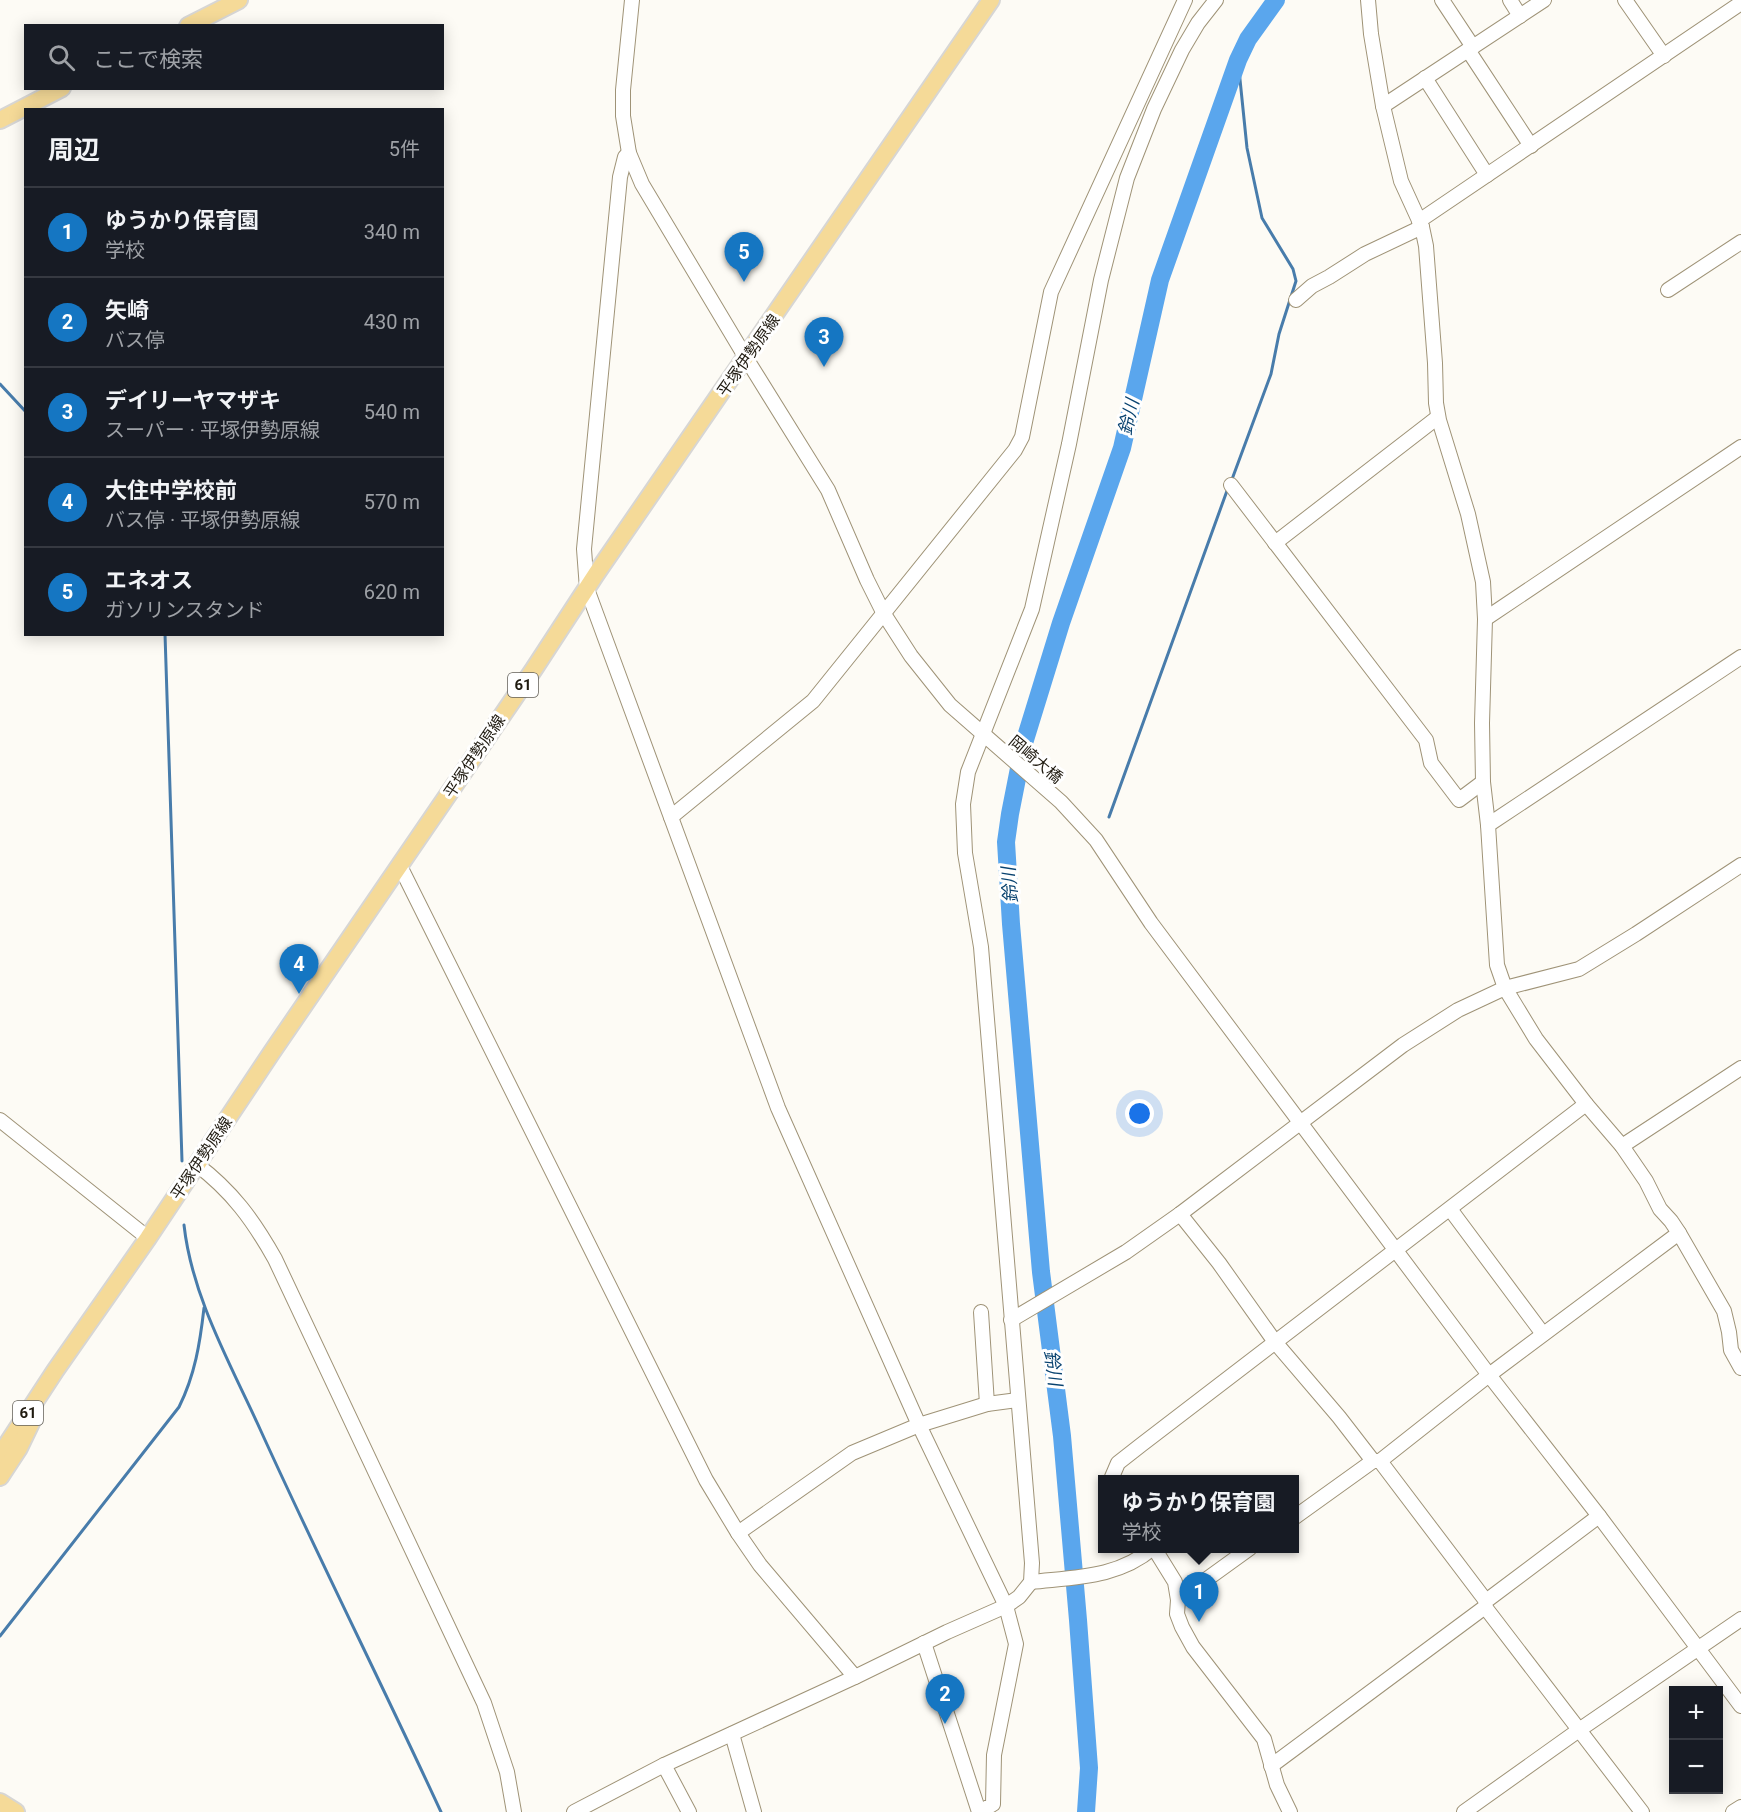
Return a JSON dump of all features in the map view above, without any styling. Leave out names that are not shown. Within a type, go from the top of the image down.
[{"type":"main road","points":[[192,24],[238,0]]},
{"type":"main road","name":"平塚伊勢原線","points":[[0,1455],[586,589],[991,0]]},
{"type":"main road","points":[[0,120],[58,90]]},
{"type":"main road","points":[[0,1436],[55,1371]]},
{"type":"main road","points":[[0,1477],[19,1448],[55,1371]]},
{"type":"main road","points":[[0,1802],[16,1812]]},
{"type":"street","points":[[632,0],[623,90],[623,117],[629,153],[625,157],[620,177],[584,549],[586,589],[777,1108],[919,1425],[1006,1606],[1016,1644],[994,1755],[993,1804],[979,1812],[924,1643]]},
{"type":"street","points":[[671,818],[813,701],[1015,450],[1022,437],[1051,292],[1185,0]]},
{"type":"street","points":[[574,1812],[664,1764],[1006,1606],[1018,1597],[1031,1582],[1032,1563],[1018,1400],[1015,1318],[981,947],[966,863],[963,804],[968,772],[1032,609],[1043,568],[1101,280],[1127,178],[1154,109],[1182,50],[1198,23],[1216,0]]},
{"type":"street","points":[[1368,0],[1383,106],[1401,180],[1420,224],[1426,246],[1438,417],[1468,514],[1483,582],[1485,619],[1483,782],[1497,965],[1505,988],[1536,1039],[1622,1146],[1646,1180],[1660,1209],[1679,1233],[1724,1311],[1731,1350],[1741,1368]]},
{"type":"street","points":[[1442,0],[1531,146]]},
{"type":"street","points":[[1510,0],[1520,16]]},
{"type":"street","points":[[1383,106],[1544,0]]},
{"type":"street","points":[[1625,0],[1664,56]]},
{"type":"street","points":[[1296,300],[1311,286],[1420,224],[1487,175],[1741,3]]},
{"type":"street","points":[[1425,78],[1487,175]]},
{"type":"street","name":"岡崎大橋","points":[[629,153],[646,192],[828,490],[884,614],[912,656],[950,705],[1057,798],[1096,840],[1151,923],[1489,1375],[1599,1516],[1741,1706]]},
{"type":"street","points":[[1668,290],[1741,242]]},
{"type":"street","points":[[1275,543],[1438,417]]},
{"type":"street","points":[[1485,619],[1741,447]]},
{"type":"street","points":[[1231,485],[1425,740],[1431,763],[1459,800],[1483,782]]},
{"type":"street","points":[[1488,825],[1741,657]]},
{"type":"street","points":[[1015,1318],[1126,1252],[1180,1214],[1403,1045],[1458,1010],[1505,988],[1579,969],[1741,865]]},
{"type":"street","points":[[400,866],[706,1480],[760,1565],[855,1677]]},
{"type":"street","points":[[1622,1146],[1741,1068]]},
{"type":"street","points":[[1113,1475],[1118,1463],[1586,1104]]},
{"type":"street","points":[[0,1120],[148,1238]]},
{"type":"street","points":[[196,1164],[220,1183],[244,1209],[275,1258],[484,1703],[507,1772],[514,1812]]},
{"type":"street","points":[[1450,1209],[1543,1334]]},
{"type":"street","points":[[1180,1214],[1219,1263],[1275,1342],[1377,1461],[1642,1812]]},
{"type":"street","points":[[1299,1513],[1377,1461],[1679,1233]]},
{"type":"street","points":[[981,1312],[987,1404]]},
{"type":"street","points":[[738,1533],[852,1453],[919,1425],[987,1404],[1018,1400]]},
{"type":"street","points":[[1271,1766],[1599,1516]]},
{"type":"street","points":[[1031,1582],[1108,1573],[1130,1564],[1146,1553]]},
{"type":"street","points":[[1157,1553],[1175,1582],[1178,1600],[1177,1614],[1182,1627],[1193,1647],[1264,1739],[1277,1785],[1290,1812]]},
{"type":"street","points":[[1178,1600],[1243,1553]]},
{"type":"street","points":[[1464,1812],[1741,1619]]},
{"type":"street","points":[[732,1734],[754,1812]]},
{"type":"street","points":[[664,1764],[689,1812]]},
{"type":"street","points":[[1733,1812],[1741,1807]]},
{"type":"waterway","name":"鈴川","points":[[1086,1812],[1089,1768],[1078,1620],[1062,1436],[1041,1272],[1006,842],[1024,743],[1061,623],[1122,448],[1160,280],[1238,60],[1248,39],[1276,0]]},
{"type":"waterway","points":[[1231,482],[1271,374],[1279,334],[1296,281],[1293,269],[1262,218],[1247,148],[1238,60]]},
{"type":"waterway","points":[[0,384],[24,410]]},
{"type":"waterway","points":[[1109,817],[1228,488]]},
{"type":"waterway","points":[[165,636],[182,1161]]},
{"type":"waterway","points":[[184,1225],[195,1278],[214,1329],[304,1525],[441,1812]]},
{"type":"waterway","points":[[0,1636],[179,1407],[196,1359],[204,1308]]},
{"type":"place","name":"エネオス","points":[[744,282]]},
{"type":"place","name":"デイリーヤマザキ","points":[[824,367]]},
{"type":"place","name":"大住中学校前","points":[[299,994]]},
{"type":"place","name":"ゆうかり保育園","points":[[1199,1622]]},
{"type":"place","name":"矢崎","points":[[945,1724]]}]
